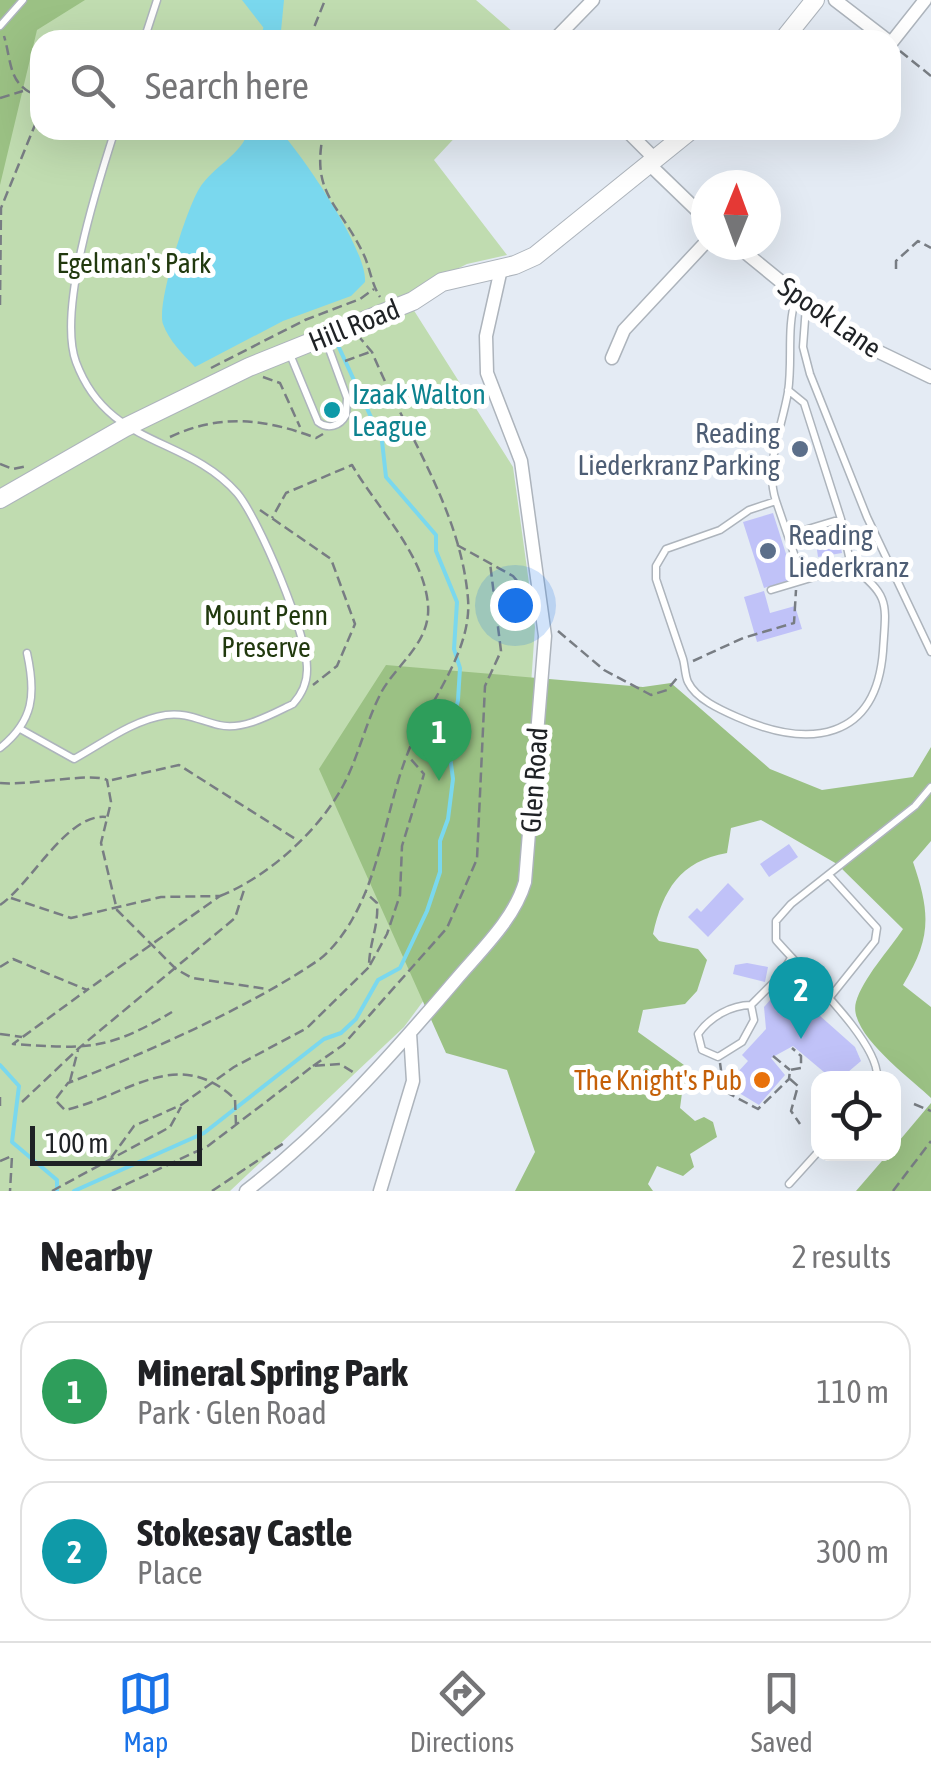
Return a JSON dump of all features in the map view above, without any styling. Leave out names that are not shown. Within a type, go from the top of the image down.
[{"type":"street","points":[[564,30],[593,0]]},
{"type":"street","points":[[791,30],[815,0]]},
{"type":"street","points":[[835,0],[874,30]]},
{"type":"street","points":[[900,30],[925,0]]},
{"type":"street","points":[[634,140],[691,203]]},
{"type":"street","name":"Hill Road","points":[[0,499],[124,428],[249,366],[351,328],[460,275],[501,268],[554,244],[679,140]]},
{"type":"street","points":[[612,358],[624,330],[691,258]]},
{"type":"street","name":"Spook Lane","points":[[753,260],[801,301],[872,351],[931,378]]},
{"type":"street","name":"Glen Road","points":[[246,1191],[284,1162],[410,1034],[521,896],[530,844],[545,636],[521,460],[487,374],[486,336],[501,268]]},
{"type":"street","points":[[380,1191],[413,1081],[410,1034]]},
{"type":"lane","points":[[0,25],[22,0]]},
{"type":"lane","points":[[147,30],[157,0]]},
{"type":"lane","points":[[22,730],[74,759],[132,727],[164,715],[182,714],[231,727],[294,704],[302,694],[306,654],[295,616],[238,495],[200,462],[124,428],[81,374],[72,335],[88,224],[112,140]]},
{"type":"lane","points":[[800,581],[769,480],[788,390],[789,320],[801,301]]},
{"type":"lane","points":[[801,301],[803,347],[810,374],[868,517],[931,652]]},
{"type":"lane","points":[[289,351],[313,414],[322,426],[332,426],[343,420],[348,408],[325,338]]},
{"type":"lane","points":[[776,500],[748,510],[720,530],[666,549],[660,557],[656,579],[686,667],[686,680],[704,698],[758,726],[800,736],[843,728],[878,688],[886,630],[885,601],[879,589],[851,566],[841,520],[804,403],[788,390]]},
{"type":"lane","points":[[788,535],[841,520]]},
{"type":"lane","points":[[771,590],[851,566]]},
{"type":"lane","points":[[0,748],[22,730],[33,704],[27,653]]},
{"type":"lane","points":[[876,1071],[875,1056],[844,1020],[831,996],[776,940],[776,921],[915,806],[931,787]]},
{"type":"lane","points":[[830,875],[876,928],[875,940],[831,996]]},
{"type":"lane","points":[[751,1005],[754,1020],[734,1050],[718,1057],[702,1050],[698,1034],[712,1019],[751,1005],[792,958]]},
{"type":"lane","points":[[789,1184],[811,1160]]},
{"type":"path","points":[[313,30],[325,0]]},
{"type":"path","points":[[0,25],[12,78],[30,93]]},
{"type":"path","points":[[901,51],[931,76]]},
{"type":"path","points":[[0,98],[24,91]]},
{"type":"path","points":[[0,305],[1,208],[30,138]]},
{"type":"path","points":[[323,140],[318,174],[364,256],[374,288],[391,310]]},
{"type":"path","points":[[896,270],[896,262],[918,241],[931,248]]},
{"type":"path","points":[[236,1125],[235,1100],[216,1081],[200,1075],[166,1075],[65,1110],[56,1100],[59,1090],[70,1082],[267,990],[323,956],[353,918],[407,755],[461,650],[468,597],[456,544],[426,466],[372,352],[351,328]]},
{"type":"path","points":[[340,363],[372,352]]},
{"type":"path","points":[[249,366],[256,375],[280,382],[300,428]]},
{"type":"path","points":[[155,444],[209,421],[228,418],[300,428],[316,438],[332,426]]},
{"type":"path","points":[[172,1012],[126,1040],[78,1048],[13,1044],[220,896],[246,886],[299,841],[344,785],[384,688],[421,642],[429,608],[420,569],[352,465],[286,493],[272,518]]},
{"type":"path","points":[[238,495],[331,559],[356,624],[337,666],[302,694]]},
{"type":"path","points":[[456,544],[513,576],[566,642],[651,695],[668,690],[704,652],[794,623],[800,581]]},
{"type":"path","points":[[112,1191],[208,1146],[343,1045],[447,928],[476,859],[485,686],[501,651],[490,563]]},
{"type":"path","points":[[111,1158],[134,1126],[182,1106],[216,1081],[307,1028],[369,967],[387,934],[400,895],[402,846],[424,774],[407,755]]},
{"type":"path","points":[[112,780],[180,765],[299,841]]},
{"type":"path","points":[[0,783],[28,786],[98,776],[107,780],[112,791],[102,852],[114,886],[117,910],[153,942],[176,970],[192,978],[267,990]]},
{"type":"path","points":[[0,905],[34,877],[57,840],[98,816],[106,817]]},
{"type":"path","points":[[22,1102],[78,1048],[235,918],[246,886]]},
{"type":"path","points":[[364,890],[377,903],[379,924],[369,943],[369,967]]},
{"type":"path","points":[[11,898],[71,918],[161,897],[220,896]]},
{"type":"path","points":[[0,967],[13,959],[87,990]]},
{"type":"path","points":[[0,1034],[23,1037]]},
{"type":"path","points":[[70,1082],[78,1048]]},
{"type":"path","points":[[773,1056],[790,1070],[798,1070],[802,1064],[792,1048]]},
{"type":"path","points":[[718,1057],[724,1090],[761,1108],[788,1079],[790,1070]]},
{"type":"path","points":[[313,1066],[340,1064],[366,1080]]},
{"type":"path","points":[[788,1079],[798,1086],[791,1112],[800,1124]]},
{"type":"path","points":[[0,1097],[0,1106]]},
{"type":"path","points":[[744,1103],[750,1097]]},
{"type":"path","points":[[914,1104],[931,1111]]},
{"type":"path","points":[[52,1191],[170,1128],[182,1106]]},
{"type":"path","points":[[212,1191],[290,1139]]},
{"type":"path","points":[[893,1191],[931,1141]]},
{"type":"path","points":[[0,1161],[12,1156],[10,1191]]},
{"type":"path","points":[[76,1180],[77,1191]]},
{"type":"green space","name":"Mount Penn Preserve","points":[[0,0],[476,0],[510,30],[30,30],[30,140],[453,140],[434,160],[507,255],[467,264],[409,293],[413,309],[513,467],[535,627],[518,873],[404,1027],[230,1191],[0,1191]]},
{"type":"green space","points":[[0,0],[85,0],[37,30],[30,30],[30,59],[0,185]]},
{"type":"green space","points":[[386,665],[643,687],[671,683],[770,769],[822,790],[913,777],[931,747],[931,841],[913,862],[923,897],[925,926],[919,954],[903,985],[931,1007],[931,1098],[871,1041],[856,1014],[864,983],[903,929],[837,864],[761,820],[731,828],[727,853],[697,863],[668,891],[653,934],[659,941],[698,949],[707,960],[697,991],[685,1004],[643,1010],[638,1032],[684,1065],[690,1080],[682,1093],[680,1108],[695,1121],[704,1117],[713,1122],[717,1137],[690,1154],[694,1167],[683,1176],[657,1166],[648,1184],[653,1191],[515,1191],[535,1152],[507,1070],[446,1053],[319,769]]},
{"type":"green space","points":[[931,1103],[931,1191],[856,1191],[882,1161],[901,1161],[901,1139]]},
{"type":"water","points":[[242,0],[284,0],[281,30],[265,30]]},
{"type":"water","points":[[244,140],[287,140],[345,227],[365,282],[351,296],[283,321],[195,367],[163,324],[164,297],[180,235],[199,189]]},
{"type":"building","name":"Reading Liederkranz","points":[[773,513],[794,579],[764,588],[743,522]]},
{"type":"building","points":[[839,539],[842,553],[818,557],[816,543]]},
{"type":"building","points":[[764,591],[770,613],[795,606],[802,629],[757,642],[744,597]]},
{"type":"building","points":[[789,844],[798,857],[769,877],[760,864]]},
{"type":"building","points":[[728,883],[744,899],[708,937],[688,917],[697,908],[701,912]]},
{"type":"building","points":[[735,965],[768,967],[765,982],[733,974]]},
{"type":"building","points":[[785,983],[821,1009],[819,1015],[855,1047],[861,1061],[849,1071],[823,1071],[793,1046],[771,1058],[785,1075],[759,1105],[726,1085],[748,1061],[742,1055],[766,1029],[764,1007]]},
{"type":"waterway","points":[[74,1191],[204,1133],[324,1039],[341,1033],[356,1019],[378,980],[400,968],[440,872],[440,841],[448,819],[453,779],[448,741],[458,700],[460,668],[454,649],[457,602],[436,551],[436,535],[386,477],[382,441],[336,341]]},
{"type":"waterway","points":[[0,1065],[19,1086],[12,1142],[57,1180],[57,1191]]},
{"type":"place","name":"Izaak Walton League","points":[[332,410]]},
{"type":"place","name":"Reading Liederkranz Parking","points":[[800,449]]},
{"type":"place","name":"Reading Liederkranz","points":[[768,551]]},
{"type":"place","name":"Mineral Spring Park","points":[[439,781]]},
{"type":"place","name":"Stokesay Castle","points":[[801,1039]]},
{"type":"place","name":"The Knight's Pub","points":[[762,1080]]},
{"type":"park label","name":"Egelman's Park","points":[[134,263]]}]
